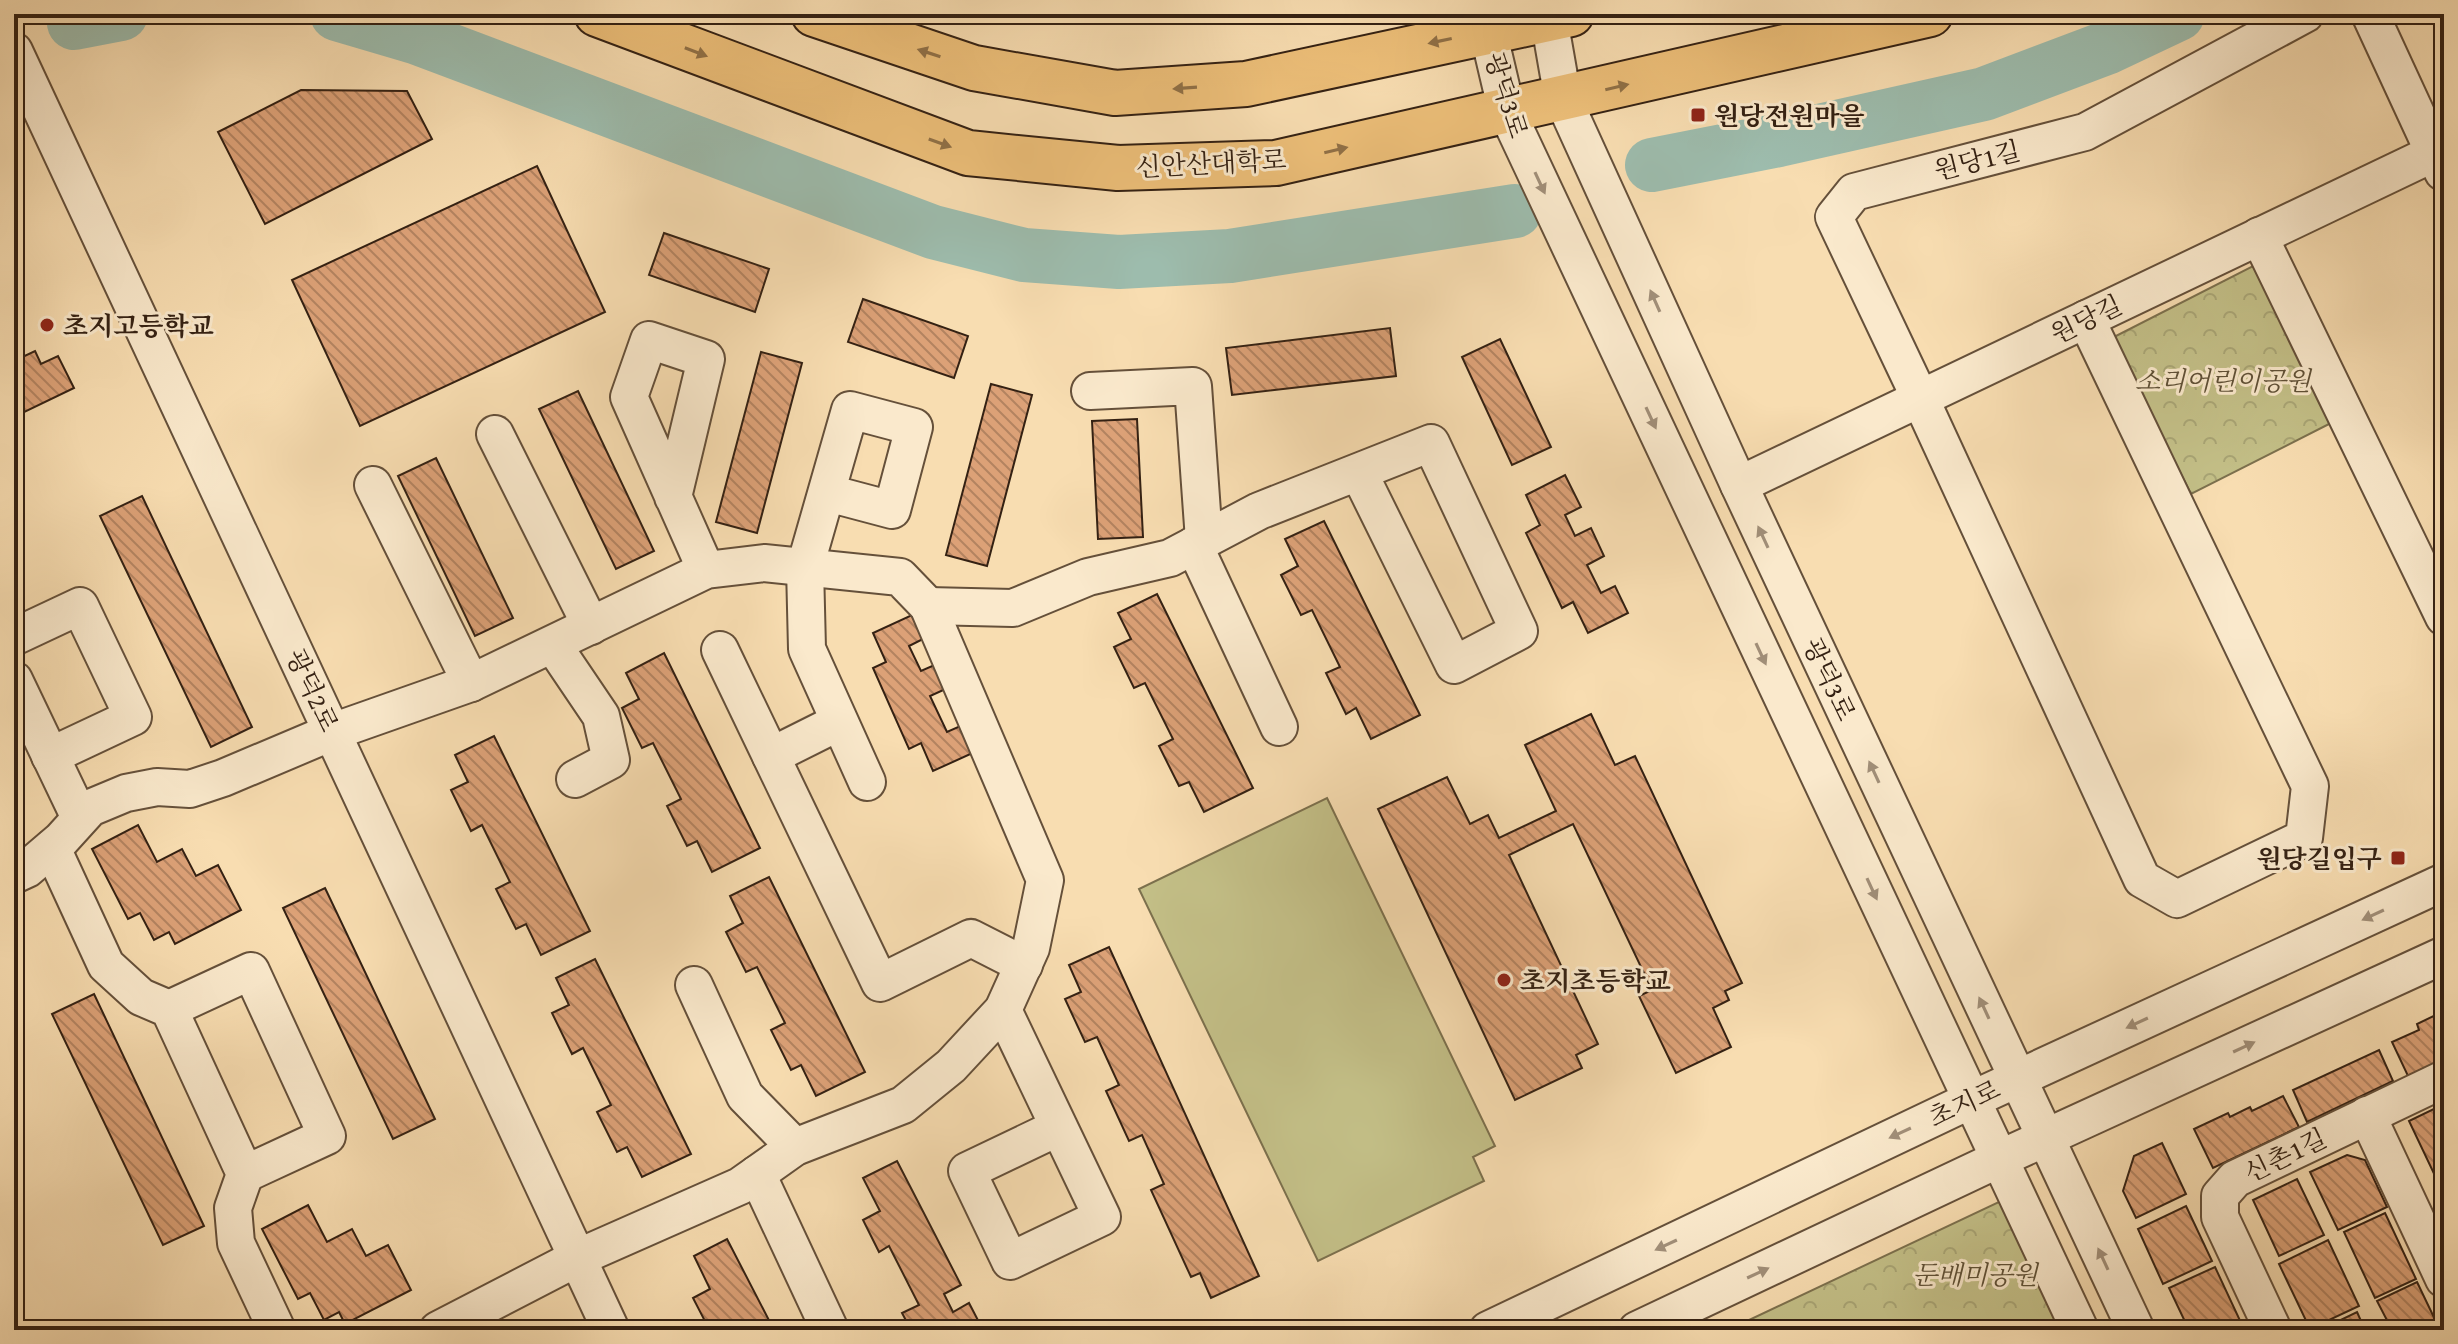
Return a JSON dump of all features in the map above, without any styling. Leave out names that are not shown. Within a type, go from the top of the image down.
[{"type":"main road","name":"신안산대학로","points":[[597,14],[968,153],[1118,168],[1276,163],[1930,14]]},
{"type":"main road","points":[[814,14],[974,68],[1115,93],[1246,84],[1560,16]]},
{"type":"street","name":"원당1길","points":[[1920,398],[1834,217],[1854,192],[2085,132],[2305,14]]},
{"type":"street","points":[[2370,14],[2439,164]]},
{"type":"street","name":"광덕3로","points":[[1560,16],[1563,99],[1739,485],[2136,1330]]},
{"type":"street","name":"광덕3로","points":[[1488,31],[1507,112],[2080,1330]]},
{"type":"street","name":"광덕2로","points":[[14,51],[611,1330]]},
{"type":"street","name":"원당길","points":[[1739,485],[2259,236],[2439,164]]},
{"type":"street","points":[[2259,236],[2444,617]]},
{"type":"street","points":[[1920,398],[2142,879],[2177,899],[2234,872],[2304,838],[2310,786],[2086,319]]},
{"type":"street","points":[[1090,391],[1193,386],[1199,543],[1279,727]]},
{"type":"street","points":[[495,434],[591,626]]},
{"type":"street","points":[[928,606],[1013,608],[1088,577],[1170,558],[1259,511],[1431,443],[1519,631],[1454,665],[1359,473]]},
{"type":"street","points":[[373,485],[471,683]]},
{"type":"street","points":[[828,493],[805,567],[807,649],[867,782]]},
{"type":"street","points":[[673,497],[706,570]]},
{"type":"street","points":[[14,875],[27,869],[52,848],[90,808],[126,793],[157,787],[190,789],[332,732],[471,683],[706,570],[764,563],[900,577],[928,606],[1045,880],[1031,948],[1003,1010],[951,1066],[903,1105],[795,1147],[740,1186],[577,1258],[438,1330]]},
{"type":"street","points":[[14,637],[80,606],[133,717],[50,756]]},
{"type":"street","points":[[553,645],[601,716],[611,760],[575,779]]},
{"type":"street","points":[[720,650],[880,983],[971,938],[1024,965]]},
{"type":"street","points":[[14,680],[80,818]]},
{"type":"street","points":[[771,756],[839,722]]},
{"type":"street","points":[[52,848],[106,965],[141,997],[169,1009],[245,1174],[233,1208],[236,1243],[277,1330]]},
{"type":"street","name":"초지로","points":[[1488,1330],[1971,1100],[2444,882]]},
{"type":"street","points":[[1637,1330],[1999,1159],[2444,955]]},
{"type":"street","points":[[169,1009],[251,971],[296,1067],[327,1136],[245,1174]]},
{"type":"street","points":[[694,985],[745,1096],[795,1147]]},
{"type":"street","points":[[1003,1010],[1059,1127]]},
{"type":"street","name":"신촌1길","points":[[2273,1330],[2220,1217],[2220,1196],[2235,1179],[2444,1079]]},
{"type":"street","points":[[2367,1115],[2444,1279]]},
{"type":"street","points":[[757,1174],[830,1330]]},
{"type":"green space","name":"소리어린이공원","points":[[2255,265],[2333,422],[2191,494],[2112,338]]},
{"type":"green space","points":[[1327,798],[1495,1146],[1473,1157],[1484,1181],[1318,1261],[1139,889]]},
{"type":"green space","name":"둔배미공원","points":[[2003,1200],[2062,1330],[1728,1330]]},
{"type":"building","points":[[301,90],[407,91],[432,139],[265,224],[218,132]]},
{"type":"building","points":[[537,166],[605,312],[360,426],[292,280]]},
{"type":"building","points":[[664,233],[769,269],[755,312],[649,275]]},
{"type":"building","points":[[863,299],[968,336],[954,378],[848,342]]},
{"type":"building","points":[[1390,328],[1396,376],[1232,395],[1226,348]]},
{"type":"building","points":[[1500,339],[1551,447],[1512,465],[1462,357]]},
{"type":"building","name":"초지고등학교","points":[[35,351],[41,364],[58,356],[74,388],[14,417],[14,361]]},
{"type":"building","points":[[761,352],[802,363],[757,533],[716,522]]},
{"type":"building","points":[[991,384],[1032,395],[987,566],[946,555]]},
{"type":"building","points":[[578,391],[654,551],[616,569],[539,409]]},
{"type":"building","points":[[1137,419],[1143,537],[1098,539],[1092,421]]},
{"type":"building","points":[[436,458],[513,618],[475,636],[398,476]]},
{"type":"building","points":[[1565,475],[1581,507],[1565,515],[1575,536],[1591,528],[1604,556],[1587,565],[1601,593],[1615,586],[1628,613],[1588,633],[1573,602],[1562,608],[1526,533],[1540,525],[1526,495]]},
{"type":"building","points":[[142,496],[252,727],[211,747],[100,516]]},
{"type":"building","points":[[1324,521],[1420,715],[1371,739],[1356,708],[1346,714],[1326,673],[1340,667],[1312,610],[1301,615],[1281,575],[1298,566],[1285,539]]},
{"type":"building","points":[[1157,594],[1253,788],[1204,812],[1189,782],[1179,786],[1159,746],[1173,739],[1145,683],[1134,688],[1114,647],[1131,639],[1118,613]]},
{"type":"building","points":[[912,615],[923,639],[909,646],[921,671],[939,663],[950,687],[930,696],[947,732],[965,724],[977,751],[933,771],[921,743],[909,749],[873,668],[886,662],[873,633]]},
{"type":"building","points":[[664,653],[760,848],[712,872],[697,841],[687,846],[667,806],[681,799],[653,743],[642,748],[622,708],[639,699],[626,673]]},
{"type":"building","name":"초지초등학교","points":[[1591,714],[1615,765],[1635,756],[1742,983],[1725,991],[1729,1000],[1713,1008],[1731,1047],[1676,1073],[1639,996],[1652,990],[1573,824],[1509,855],[1598,1044],[1576,1055],[1582,1068],[1515,1100],[1378,809],[1447,777],[1470,824],[1488,815],[1499,838],[1556,811],[1525,745]]},
{"type":"building","points":[[494,736],[590,931],[541,955],[526,924],[516,929],[496,889],[510,882],[482,825],[471,831],[451,790],[468,782],[455,755]]},
{"type":"building","points":[[138,825],[157,862],[182,849],[196,876],[218,865],[241,910],[175,944],[169,932],[154,940],[140,913],[128,919],[92,849]]},
{"type":"building","points":[[769,877],[865,1072],[816,1096],[801,1065],[791,1070],[771,1030],[785,1023],[757,967],[746,972],[726,932],[743,923],[730,896]]},
{"type":"building","points":[[325,888],[435,1119],[393,1139],[283,908]]},
{"type":"building","points":[[1109,947],[1259,1276],[1211,1298],[1200,1273],[1191,1277],[1151,1190],[1164,1184],[1142,1135],[1129,1141],[1106,1091],[1119,1085],[1097,1037],[1085,1042],[1065,999],[1081,992],[1069,965]]},
{"type":"building","points":[[595,959],[691,1154],[642,1177],[627,1147],[617,1152],[597,1112],[611,1105],[583,1048],[572,1054],[552,1013],[569,1005],[556,978]]},
{"type":"building","points":[[94,994],[204,1226],[163,1245],[52,1014]]},
{"type":"building","points":[[2444,1011],[2444,1059],[2408,1076],[2392,1042],[2419,1030],[2417,1024]]},
{"type":"building","points":[[2379,1050],[2393,1081],[2307,1122],[2293,1090]]},
{"type":"building","points":[[2283,1096],[2299,1127],[2213,1168],[2194,1129],[2228,1113],[2230,1117],[2250,1107],[2252,1111]]},
{"type":"building","points":[[2444,1104],[2444,1177],[2437,1180],[2409,1121]]},
{"type":"building","points":[[2162,1143],[2186,1194],[2136,1218],[2123,1191],[2134,1156]]},
{"type":"building","points":[[2347,1155],[2365,1160],[2387,1207],[2338,1230],[2310,1172]]},
{"type":"building","points":[[897,1161],[961,1285],[944,1294],[953,1312],[969,1303],[983,1330],[911,1330],[902,1313],[919,1305],[889,1246],[879,1252],[863,1220],[880,1211],[863,1178]]},
{"type":"building","points":[[2297,1179],[2324,1235],[2279,1256],[2253,1200]]},
{"type":"building","points":[[308,1205],[327,1242],[352,1229],[366,1256],[388,1245],[411,1290],[345,1324],[339,1312],[324,1320],[310,1293],[298,1299],[262,1229]]},
{"type":"building","points":[[2186,1206],[2212,1261],[2163,1284],[2138,1229]]},
{"type":"building","points":[[2385,1213],[2416,1279],[2375,1298],[2344,1232]]},
{"type":"building","points":[[727,1239],[774,1330],[722,1330],[719,1324],[709,1329],[693,1298],[710,1289],[694,1256]]},
{"type":"building","points":[[2328,1240],[2359,1306],[2310,1329],[2279,1264]]},
{"type":"building","points":[[2215,1267],[2243,1327],[2236,1330],[2189,1330],[2169,1288]]},
{"type":"building","points":[[2417,1282],[2440,1330],[2392,1330],[2377,1301]]},
{"type":"building","points":[[2357,1312],[2365,1330],[2320,1330]]},
{"type":"waterway","points":[[74,23],[121,14]]},
{"type":"waterway","points":[[337,14],[415,37],[933,232],[1024,255],[1119,262],[1230,256],[1515,211]]},
{"type":"waterway","points":[[1652,165],[1984,94],[2106,48],[2178,14]]},
{"type":"place","name":"원당전원마을","points":[[1698,115]]},
{"type":"place","name":"초지고등학교","points":[[47,325]]},
{"type":"place","name":"원당길입구","points":[[2398,858]]},
{"type":"place","name":"초지초등학교","points":[[1504,980]]}]
